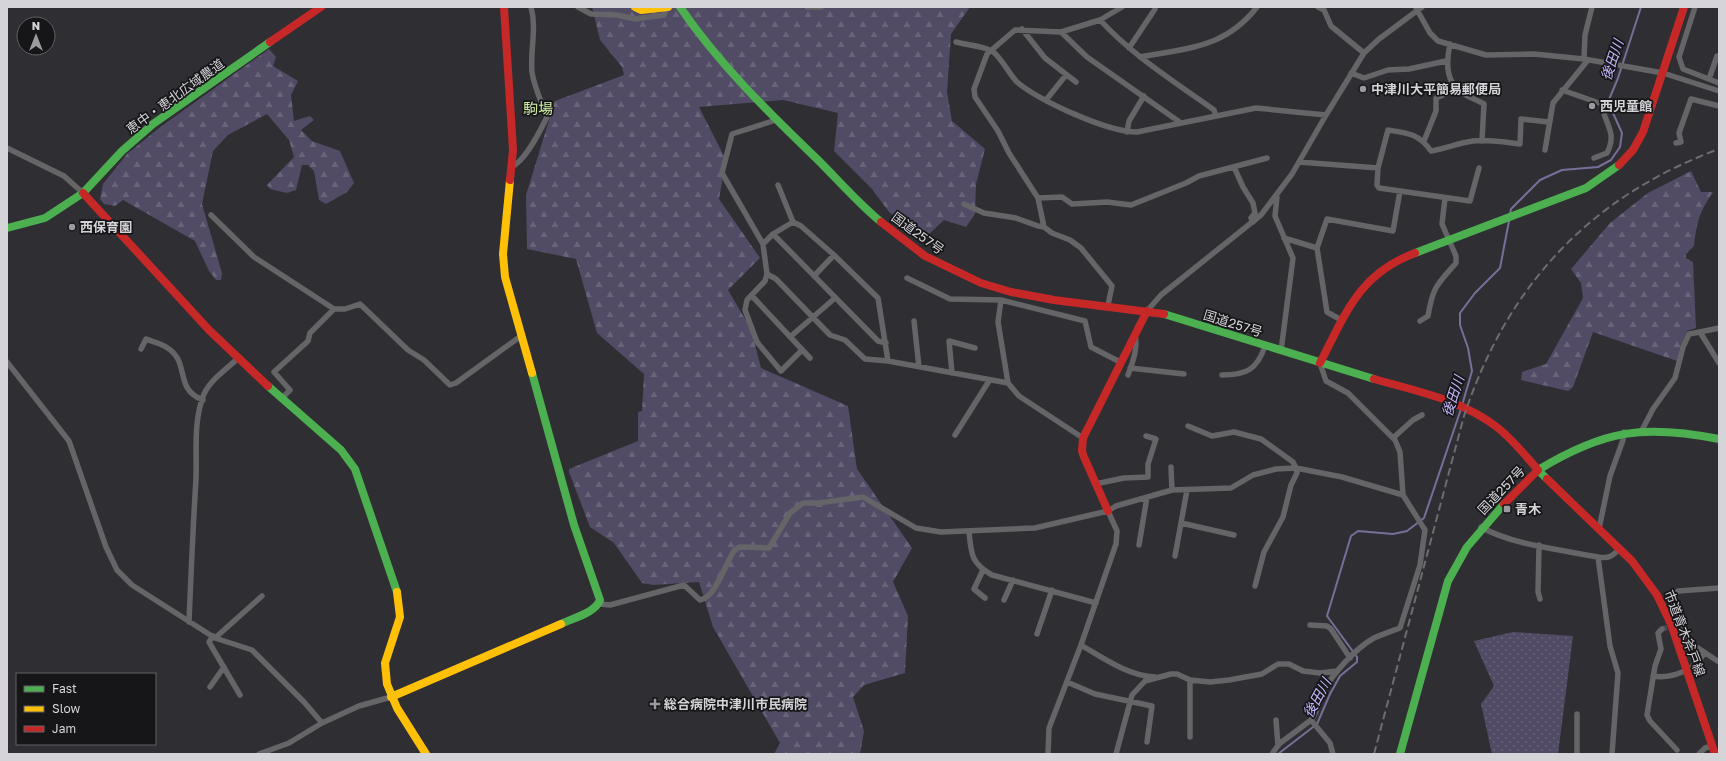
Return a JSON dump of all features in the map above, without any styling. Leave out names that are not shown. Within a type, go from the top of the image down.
[{"type":"main road","name":"恵中・恵北広域農道","points":[[7,228],[45,218],[83,192],[122,151],[153,124],[321,7]]},
{"type":"main road","points":[[391,697],[579,616],[599,604],[599,596],[574,524],[508,292],[504,266],[513,150],[504,7]]},
{"type":"main road","points":[[635,7],[641,10],[667,7]]},
{"type":"main road","name":"国道257号","points":[[680,7],[697,32],[722,63],[776,120],[880,220],[925,256],[981,283],[1011,292],[1054,300],[1108,305],[1161,313],[1320,363],[1445,400],[1464,407],[1497,427],[1526,456],[1538,470],[1522,483],[1481,527],[1458,560],[1443,595],[1400,754]]},
{"type":"main road","points":[[1320,363],[1356,297],[1376,274],[1402,258],[1448,242],[1586,188],[1613,172],[1625,161],[1636,147],[1643,132],[1684,7]]},
{"type":"main road","points":[[83,192],[237,359],[342,450],[359,479],[395,582],[400,617],[385,663],[387,684],[391,697],[426,754]]},
{"type":"main road","points":[[1108,511],[1082,451],[1083,438],[1147,311]]},
{"type":"main road","points":[[1538,470],[1575,448],[1593,440],[1624,432],[1666,430],[1692,433],[1719,439]]},
{"type":"main road","name":"市道青木斧戸線","points":[[1538,470],[1620,548],[1644,573],[1664,606],[1714,750]]},
{"type":"street","points":[[511,167],[518,165],[540,131],[547,117],[533,74],[531,47],[534,18],[531,7]]},
{"type":"street","points":[[578,7],[591,14],[617,15],[635,19],[664,15],[667,7]]},
{"type":"street","points":[[807,7],[821,7]]},
{"type":"street","points":[[1108,305],[1112,286],[1080,248],[1070,240],[1052,233],[1044,226],[1038,198],[1009,153],[998,131],[975,97],[974,89],[987,54],[992,52],[1015,30],[1022,29],[1061,32],[1100,20],[1122,7]]},
{"type":"street","points":[[1140,57],[1199,46],[1216,40],[1246,22],[1257,7]]},
{"type":"street","points":[[1318,7],[1324,10],[1331,26],[1364,53]]},
{"type":"street","points":[[1545,150],[1548,122],[1553,103],[1586,60],[1586,35],[1592,7]]},
{"type":"street","points":[[1695,7],[1679,57],[1683,69],[1719,83]]},
{"type":"street","points":[[1147,311],[1161,295],[1253,222],[1277,197],[1364,53],[1418,8],[1430,33],[1438,42],[1450,44],[1486,55],[1534,54],[1625,66],[1663,73],[1719,91]]},
{"type":"street","points":[[1129,48],[1155,9]]},
{"type":"street","points":[[1100,20],[1115,36],[1140,57],[1214,110],[1216,116]]},
{"type":"street","points":[[1022,29],[1045,58],[1076,82]]},
{"type":"street","points":[[1061,32],[1087,57],[1181,123]]},
{"type":"street","points":[[956,42],[992,52],[1015,80],[1027,90],[1100,125],[1127,132],[1137,132],[1256,108],[1326,115]]},
{"type":"street","points":[[1450,44],[1446,61],[1449,76],[1463,94],[1484,104],[1482,141]]},
{"type":"street","points":[[1709,79],[1717,56]]},
{"type":"street","points":[[1351,73],[1364,78],[1382,72],[1409,69],[1446,61]]},
{"type":"street","points":[[1046,100],[1066,74]]},
{"type":"street","points":[[1424,141],[1436,110],[1436,98],[1458,89]]},
{"type":"street","points":[[1562,90],[1602,104],[1603,112],[1612,133],[1612,144],[1607,153],[1594,158]]},
{"type":"street","points":[[1127,132],[1129,121],[1144,96]]},
{"type":"street","points":[[1676,143],[1681,142],[1679,133],[1691,99],[1719,106]]},
{"type":"street","points":[[1479,168],[1470,201],[1379,188],[1377,186],[1378,168],[1388,130],[1406,133],[1424,141],[1431,151],[1447,149],[1469,142],[1482,141],[1520,144],[1521,119],[1548,122]]},
{"type":"street","points":[[776,120],[732,134],[722,173],[763,244],[767,274],[765,281],[747,300],[745,310],[756,342],[781,371],[802,350]]},
{"type":"street","points":[[7,148],[64,176],[83,192]]},
{"type":"street","points":[[1038,198],[1062,198],[1072,204],[1107,202],[1131,205],[1186,183],[1199,176],[1267,158]]},
{"type":"street","points":[[1299,162],[1378,168]]},
{"type":"street","points":[[1234,167],[1243,187],[1256,208],[1256,213],[1251,218],[1253,222]]},
{"type":"street","points":[[778,185],[793,222],[801,226],[834,255],[878,298],[888,361]]},
{"type":"street","points":[[1343,321],[1328,312],[1317,248],[1327,219],[1393,231],[1400,191]]},
{"type":"street","points":[[1277,197],[1275,216],[1294,258],[1281,351]]},
{"type":"street","points":[[1420,321],[1428,316],[1431,298],[1437,283],[1456,263],[1456,256],[1448,242],[1442,224],[1445,198]]},
{"type":"street","points":[[964,204],[984,213],[1016,218],[1038,226],[1044,226]]},
{"type":"street","points":[[211,215],[254,257],[334,309],[346,309],[360,304],[408,350],[424,360],[450,386],[521,336]]},
{"type":"street","points":[[763,244],[773,234],[793,222]]},
{"type":"street","points":[[773,234],[878,341],[886,343]]},
{"type":"street","points":[[1284,238],[1317,248]]},
{"type":"street","points":[[814,276],[834,255]]},
{"type":"street","points":[[767,274],[776,279],[830,335],[845,340],[866,359],[888,361],[1008,383]]},
{"type":"street","points":[[907,278],[950,299],[1001,300],[1086,321],[1091,347],[1120,362]]},
{"type":"street","points":[[752,296],[810,358]]},
{"type":"street","points":[[790,337],[811,316],[835,298]]},
{"type":"street","points":[[1001,300],[998,322],[1008,383],[1019,396],[1083,438]]},
{"type":"street","points":[[282,398],[290,390],[274,372],[308,341],[310,333],[334,309]]},
{"type":"street","points":[[914,321],[919,367]]},
{"type":"street","points":[[1642,430],[1653,409],[1675,378],[1683,347],[1689,334],[1719,328]]},
{"type":"street","points":[[1700,332],[1719,363]]},
{"type":"street","points":[[1128,375],[1136,353],[1137,343],[1135,334]]},
{"type":"street","points":[[141,349],[146,339],[170,350],[181,366],[186,387],[189,392],[202,400]]},
{"type":"street","points":[[952,373],[949,341],[975,348]]},
{"type":"street","points":[[1222,376],[1239,375],[1256,366],[1265,346]]},
{"type":"street","points":[[188,622],[196,476],[195,446],[202,400],[208,387],[237,359]]},
{"type":"street","points":[[7,362],[69,441],[106,547],[116,570],[132,585],[188,622],[214,637],[252,650],[304,702],[322,723]]},
{"type":"street","points":[[1272,754],[1278,746],[1312,720],[1317,713],[1322,692],[1337,671],[1358,650],[1374,639],[1400,628],[1420,565],[1425,530],[1403,495],[1400,452],[1393,438],[1348,393],[1326,381],[1320,363]]},
{"type":"street","points":[[1130,368],[1184,374]]},
{"type":"street","points":[[955,435],[989,380]]},
{"type":"street","points":[[1393,438],[1413,420],[1422,415]]},
{"type":"street","points":[[1188,426],[1212,436],[1234,432],[1261,439],[1293,462],[1296,468],[1297,473],[1291,485],[1283,517],[1264,552],[1255,586]]},
{"type":"street","points":[[1599,529],[1610,476],[1623,440],[1624,432]]},
{"type":"street","points":[[1095,484],[1124,478],[1148,477],[1148,464],[1156,439],[1146,436]]},
{"type":"street","points":[[1171,467],[1172,490]]},
{"type":"street","points":[[599,604],[610,605],[684,585],[700,600],[705,599],[713,592],[734,551],[739,547],[769,548],[790,513],[803,503],[818,503],[863,497],[916,528],[941,532],[1035,528],[1108,511],[1116,506],[1172,490],[1231,488],[1253,475],[1276,469],[1296,468],[1342,477],[1403,495]]},
{"type":"street","points":[[1175,556],[1187,490]]},
{"type":"street","points":[[1138,545],[1147,497]]},
{"type":"street","points":[[1048,754],[1050,728],[1096,603],[1118,536],[1108,511]]},
{"type":"street","points":[[1181,523],[1234,535]]},
{"type":"street","points":[[1481,527],[1491,533],[1539,545],[1598,557],[1606,558],[1612,556],[1620,548]]},
{"type":"street","points":[[969,531],[971,552],[974,560],[983,570],[992,575],[1096,603]]},
{"type":"street","points":[[1539,545],[1538,592],[1540,600]]},
{"type":"street","points":[[1598,557],[1610,646],[1618,673],[1612,754]]},
{"type":"street","points":[[983,570],[974,589],[986,598]]},
{"type":"street","points":[[1004,600],[1013,580]]},
{"type":"street","points":[[1719,588],[1678,591],[1674,596],[1673,602],[1680,623],[1689,642],[1719,662]]},
{"type":"street","points":[[1037,634],[1052,590]]},
{"type":"street","points":[[240,695],[209,642],[262,596]]},
{"type":"street","points":[[1310,625],[1327,626],[1331,629],[1351,657]]},
{"type":"street","points":[[1662,629],[1658,633],[1661,649],[1653,676],[1647,715],[1650,721],[1677,750]]},
{"type":"street","points":[[1081,645],[1109,661],[1136,673],[1157,677]]},
{"type":"street","points":[[1653,676],[1664,677],[1695,666],[1704,653]]},
{"type":"street","points":[[1116,754],[1129,701],[1132,695],[1145,681],[1157,677],[1177,674],[1190,680],[1210,682],[1262,674],[1278,664],[1289,664],[1303,671],[1320,673],[1337,671]]},
{"type":"street","points":[[210,687],[224,667]]},
{"type":"street","points":[[1190,680],[1190,737]]},
{"type":"street","points":[[1067,682],[1095,694],[1152,706],[1147,742]]},
{"type":"street","points":[[259,754],[289,743],[322,723],[359,706],[391,697]]},
{"type":"street","points":[[1577,714],[1577,754]]},
{"type":"street","points":[[1276,720],[1278,746]]},
{"type":"street","points":[[1312,720],[1330,744],[1333,754]]},
{"type":"street","points":[[1699,754],[1705,748],[1714,750]]},
{"type":"green space","points":[[592,7],[970,7],[951,34],[947,92],[952,121],[985,149],[976,184],[975,214],[966,227],[944,220],[926,237],[889,212],[872,189],[834,151],[838,113],[783,100],[699,107],[726,160],[719,199],[760,258],[728,290],[751,329],[761,368],[848,406],[857,469],[912,548],[893,582],[908,616],[905,673],[864,685],[853,697],[864,731],[860,754],[774,754],[780,743],[713,627],[699,582],[653,585],[642,583],[614,543],[590,527],[569,472],[569,469],[638,441],[638,412],[642,411],[644,374],[597,333],[576,259],[527,249],[526,195],[555,101],[624,75],[622,67],[600,40]]},
{"type":"green space","points":[[269,49],[276,57],[273,66],[298,81],[291,95],[294,121],[310,116],[314,120],[301,130],[312,141],[340,151],[354,183],[347,192],[326,204],[319,200],[314,171],[308,165],[302,165],[296,190],[287,193],[270,189],[267,185],[294,157],[289,140],[267,114],[228,135],[213,151],[202,204],[222,273],[221,280],[216,280],[209,271],[195,241],[123,200],[115,206],[104,204],[100,199],[103,184],[127,154],[159,128]]},
{"type":"green space","points":[[1691,171],[1701,192],[1713,192],[1699,218],[1694,246],[1686,254],[1686,258],[1693,262],[1696,328],[1687,331],[1680,347],[1677,361],[1593,332],[1573,387],[1568,391],[1521,380],[1522,372],[1546,364],[1583,298],[1581,283],[1571,269],[1610,223],[1648,193]]},
{"type":"green space","points":[[1513,632],[1573,636],[1558,754],[1492,754],[1481,704],[1494,686],[1474,641]]},
{"type":"waterway","name":"後田川","points":[[1510,214],[1511,209],[1540,180],[1562,170],[1598,167],[1611,160],[1620,147],[1622,133],[1608,102],[1618,78],[1641,7]]},
{"type":"waterway","name":"後田川","points":[[1463,402],[1472,371],[1468,348],[1460,325],[1460,313],[1475,293],[1500,268],[1509,221]]},
{"type":"waterway","name":"後田川","points":[[1278,754],[1317,724],[1330,694],[1340,676],[1357,662],[1357,657],[1327,616],[1351,536],[1358,531],[1393,534],[1407,531],[1424,518],[1461,409]]},
{"type":"tunnel","points":[[1662,629],[1679,624]]},
{"type":"railway","points":[[1374,754],[1464,416],[1482,369],[1504,326],[1529,287],[1559,252],[1593,220],[1630,193],[1672,169],[1719,149]]},
{"type":"traffic: fast","points":[[680,7],[711,48],[745,87],[857,200],[881,222]]},
{"type":"traffic: fast","points":[[7,228],[45,218],[83,193],[122,151],[153,124],[270,42]]},
{"type":"traffic: fast","points":[[1415,253],[1586,188],[1619,165]]},
{"type":"traffic: fast","points":[[1164,314],[1374,379]]},
{"type":"traffic: fast","points":[[532,373],[574,525],[600,600],[589,612],[561,624]]},
{"type":"traffic: fast","points":[[268,386],[341,450],[355,469],[397,592]]},
{"type":"traffic: fast","points":[[1547,479],[1538,470],[1584,446],[1625,434],[1668,432],[1692,434],[1719,439]]},
{"type":"traffic: fast","points":[[1400,754],[1448,581],[1467,547],[1504,504]]},
{"type":"traffic: slow","points":[[635,7],[641,10],[668,7]]},
{"type":"traffic: slow","points":[[510,180],[503,254],[505,277],[532,373]]},
{"type":"traffic: slow","points":[[397,592],[400,617],[385,663],[387,684],[397,708],[426,754]]},
{"type":"traffic: slow","points":[[391,697],[561,624]]},
{"type":"traffic: jam","points":[[270,42],[321,7]]},
{"type":"traffic: jam","points":[[504,7],[513,150],[510,180]]},
{"type":"traffic: jam","points":[[1619,165],[1633,150],[1643,132],[1684,7]]},
{"type":"traffic: jam","points":[[83,193],[209,330],[268,386]]},
{"type":"traffic: jam","points":[[881,222],[925,256],[981,283],[1011,292],[1054,300],[1164,314]]},
{"type":"traffic: jam","points":[[1320,363],[1347,312],[1356,297],[1367,284],[1380,272],[1415,253]]},
{"type":"traffic: jam","points":[[1108,511],[1084,457],[1082,451],[1083,438],[1147,311]]},
{"type":"traffic: jam","points":[[1374,379],[1422,392],[1454,403],[1484,418],[1509,438],[1538,470],[1504,504]]},
{"type":"traffic: jam","points":[[1547,479],[1632,561],[1657,595],[1671,624],[1715,754]]},
{"type":"place","name":"中津川大平簡易郵便局","points":[[1363,89]]},
{"type":"place","name":"西児童館","points":[[1592,106]]},
{"type":"place","name":"西保育園","points":[[72,227]]},
{"type":"place","name":"青木","points":[[1507,509]]},
{"type":"place","name":"総合病院中津川市民病院","points":[[655,704]]},
{"type":"district","name":"駒場","points":[[538,109]]}]
